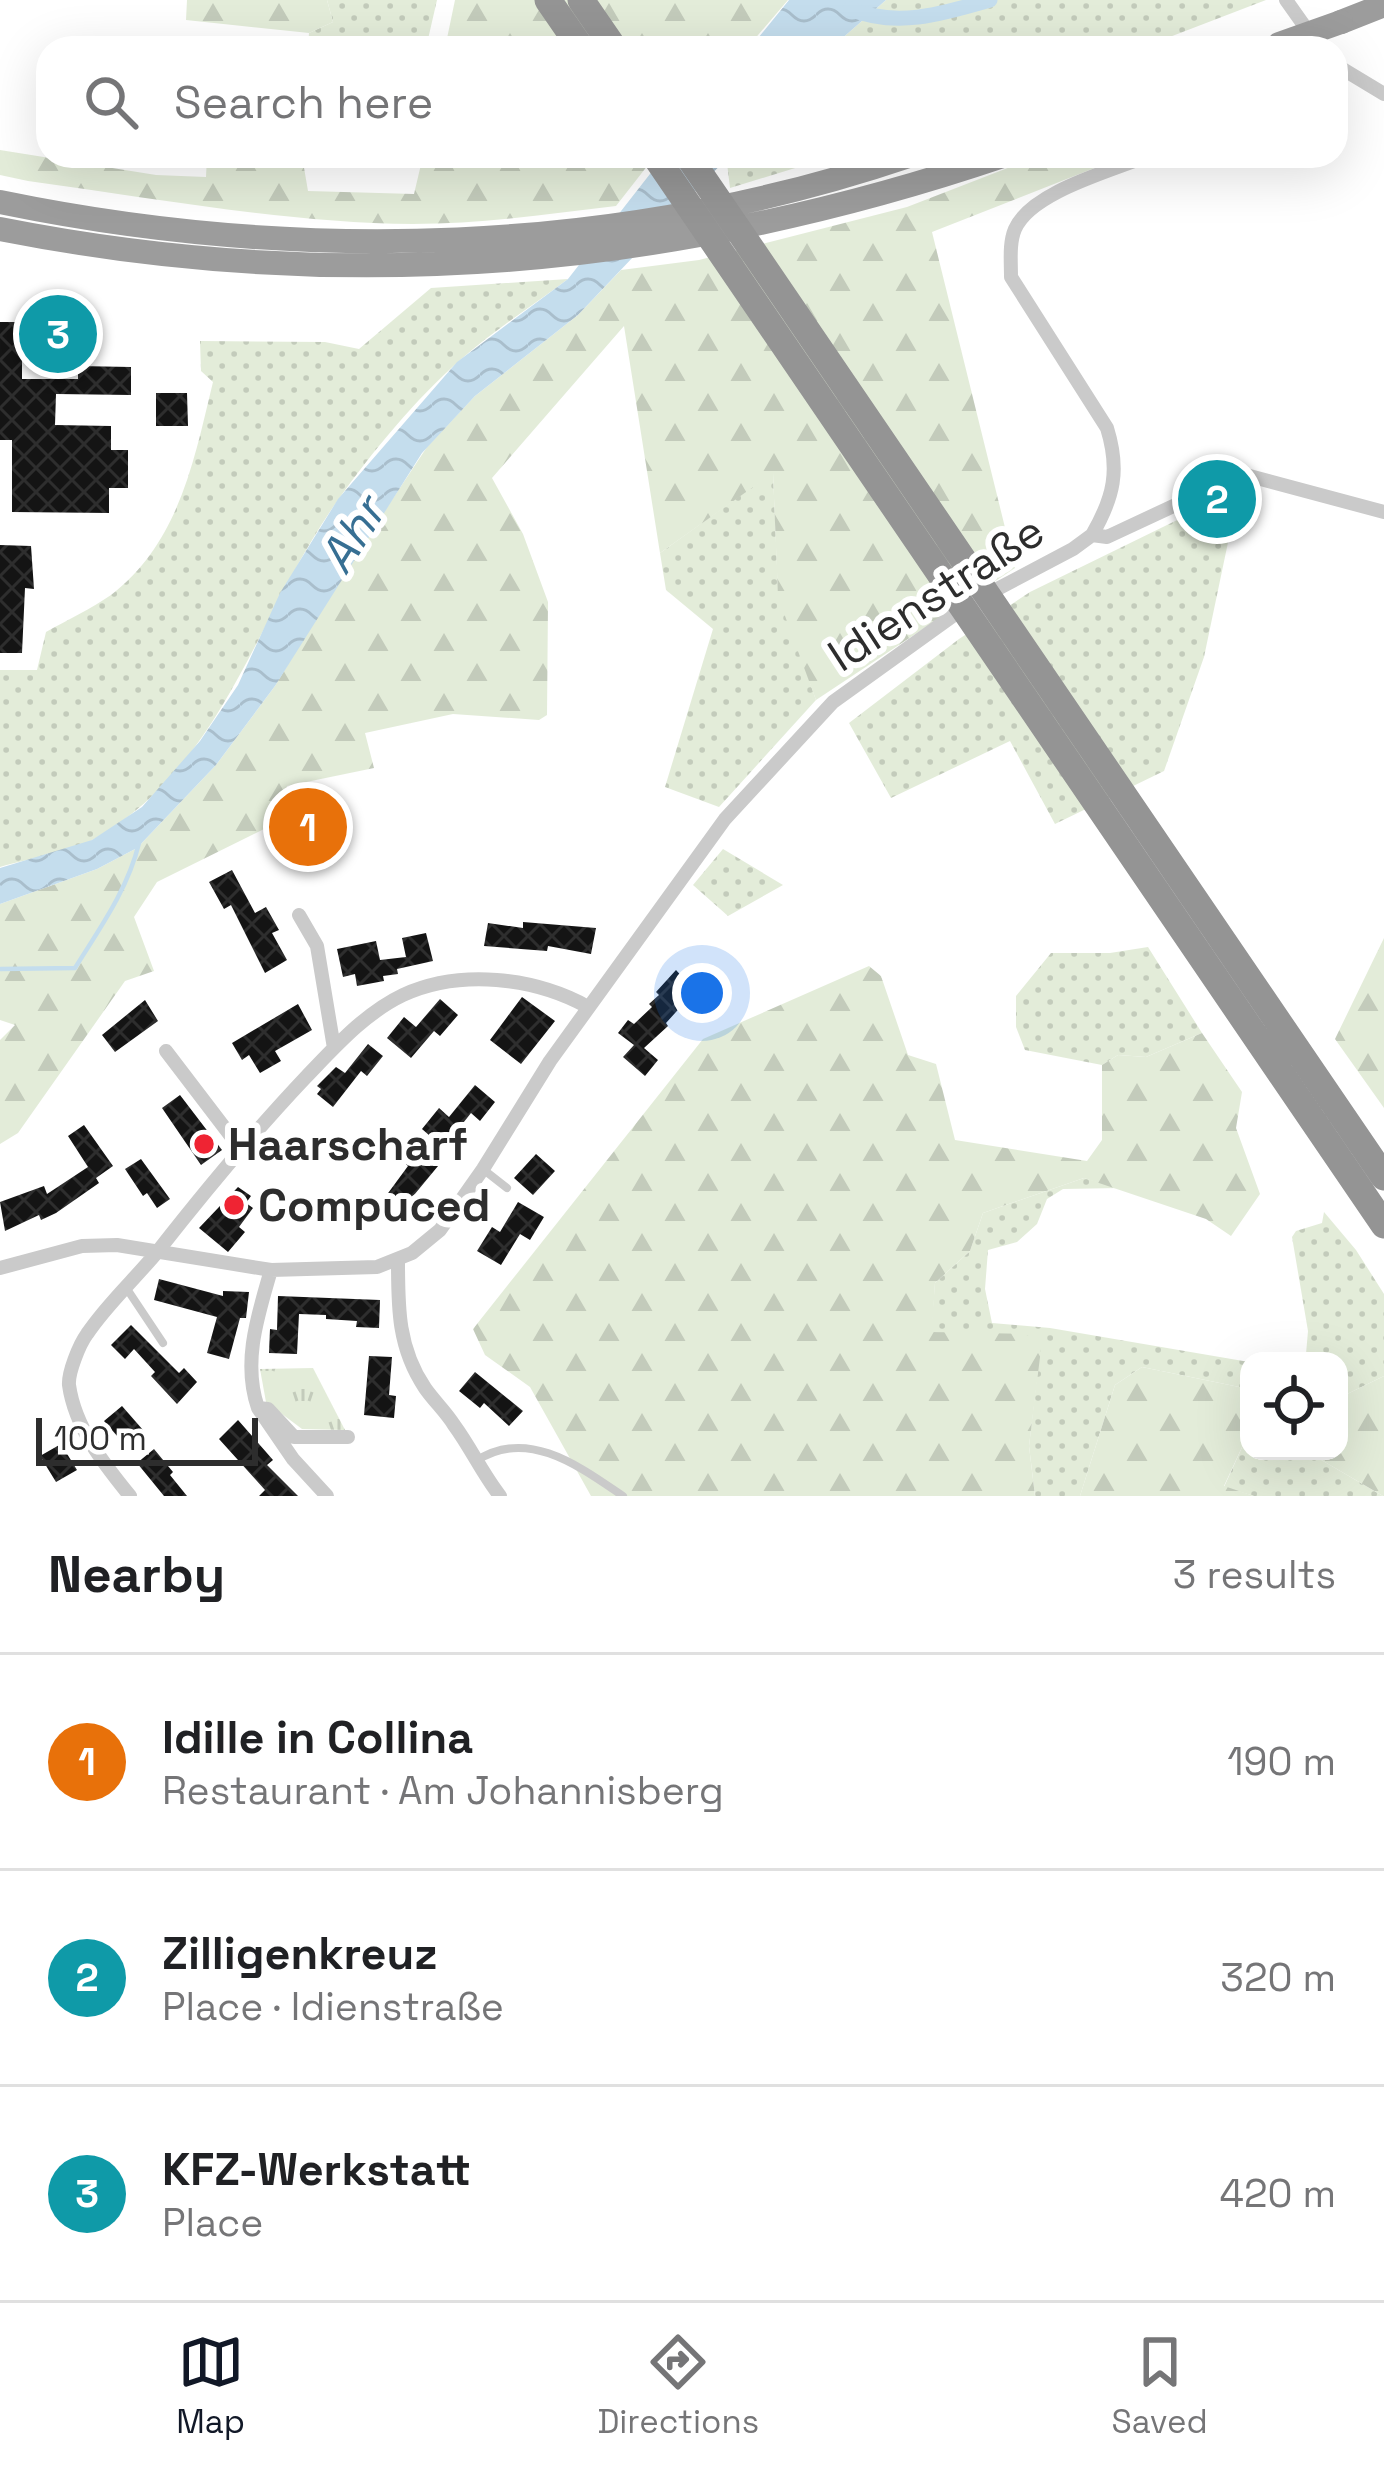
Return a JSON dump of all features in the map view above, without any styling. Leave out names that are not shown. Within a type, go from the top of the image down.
[{"type":"highway","points":[[548,0],[573,36]]},
{"type":"highway","points":[[581,0],[606,36]]},
{"type":"highway","points":[[1302,36],[1384,5]]},
{"type":"highway","points":[[663,168],[1384,1225]]},
{"type":"highway","points":[[696,168],[1384,1177]]},
{"type":"highway","points":[[0,202],[207,235],[418,242],[617,224],[804,187],[868,168]]},
{"type":"highway","points":[[0,229],[208,260],[400,268],[607,252],[797,216],[901,191],[969,168]]},
{"type":"street","points":[[1286,0],[1312,36]]},
{"type":"street","points":[[1348,74],[1384,94]]},
{"type":"street","points":[[1092,535],[1111,502],[1114,452],[1107,428],[1017,290],[1011,277],[1011,249],[1014,230],[1028,209],[1121,168]]},
{"type":"street","name":"Idienstraße","points":[[398,1262],[440,1230],[588,1006],[725,819],[832,702],[976,600],[1092,535],[1107,537],[1242,474],[1384,512]]},
{"type":"street","points":[[299,915],[317,946],[334,1048]]},
{"type":"street","points":[[130,1496],[93,1450],[68,1382],[84,1337],[239,1148],[334,1048],[374,1012],[404,994],[444,982],[490,980],[533,985],[588,1006]]},
{"type":"street","points":[[166,1052],[239,1148]]},
{"type":"street","points":[[0,1268],[82,1246],[117,1245],[271,1270],[353,1269],[398,1262],[400,1332],[407,1355],[500,1496]]},
{"type":"street","points":[[271,1270],[258,1312],[249,1375],[258,1408],[293,1459],[327,1496]]},
{"type":"street","points":[[258,1408],[268,1408],[294,1437],[348,1437]]},
{"type":"lane","points":[[483,1169],[507,1188]]},
{"type":"lane","points":[[127,1287],[163,1343]]},
{"type":"lane","points":[[474,1462],[493,1449],[529,1446],[623,1496]]},
{"type":"green space","points":[[187,0],[327,0],[333,22],[309,33],[186,20]]},
{"type":"green space","points":[[327,0],[437,0],[429,36],[309,36],[333,22]]},
{"type":"green space","points":[[455,0],[788,0],[757,36],[448,36]]},
{"type":"green space","points":[[886,0],[1266,0],[1172,36],[845,36]]},
{"type":"green space","points":[[0,150],[36,156],[36,168],[112,168],[206,177],[206,168],[304,168],[308,191],[414,194],[420,168],[646,168],[616,206],[413,224],[268,214],[0,175]]},
{"type":"green space","points":[[728,168],[795,168],[730,188]]},
{"type":"green space","points":[[1008,168],[1095,168],[932,232],[1015,568],[816,700],[778,597],[773,473],[660,553],[624,326],[492,478],[523,534],[548,602],[547,715],[539,720],[453,714],[365,733],[374,768],[287,786],[278,822],[157,882],[134,917],[154,971],[125,981],[18,1133],[0,1144],[0,1040],[15,1025],[0,1020],[0,904],[97,869],[137,848],[216,765],[275,686],[427,447],[475,396],[578,315],[621,270],[699,260],[907,207]]},
{"type":"green space","points":[[568,279],[459,361],[380,445],[310,544],[235,684],[177,770],[140,807],[96,838],[0,867],[0,670],[37,670],[46,632],[111,595],[153,551],[180,498],[213,382],[201,371],[200,341],[325,342],[359,349],[431,288]]},
{"type":"green space","points":[[773,472],[778,589],[816,700],[719,807],[665,787],[713,629],[666,590],[660,553]]},
{"type":"green space","points":[[1212,503],[1235,509],[1204,657],[1164,771],[1055,824],[1010,741],[891,798],[849,723],[1030,592]]},
{"type":"green space","points":[[723,849],[783,885],[728,916],[693,885]]},
{"type":"green space","points":[[1384,938],[1384,1108],[1335,1039]]},
{"type":"green space","points":[[1148,947],[1202,1033],[1146,1057],[1118,1055],[1102,1065],[1025,1050],[1016,1027],[1016,996],[1051,953],[1110,953]]},
{"type":"green space","points":[[869,966],[881,976],[908,1055],[936,1064],[955,1140],[1087,1161],[1102,1140],[1102,1065],[1118,1055],[1146,1057],[1202,1033],[1242,1092],[1236,1128],[1260,1194],[1231,1236],[1206,1219],[1084,1178],[983,1213],[970,1251],[935,1283],[932,1332],[1024,1334],[1042,1341],[1029,1446],[1035,1496],[591,1496],[530,1387],[485,1355],[473,1329],[703,1039]]},
{"type":"green space","points":[[1084,1178],[1120,1188],[1063,1189],[1047,1199],[1037,1224],[1017,1242],[988,1250],[985,1289],[992,1323],[1050,1328],[1240,1360],[1240,1387],[1142,1367],[1115,1385],[1080,1496],[1035,1496],[1029,1446],[1041,1341],[931,1332],[935,1283],[970,1251],[983,1213]]},
{"type":"green space","points":[[1324,1212],[1384,1294],[1384,1376],[1348,1394],[1348,1352],[1306,1352],[1308,1331],[1292,1237],[1296,1231],[1322,1223]]},
{"type":"green space","points":[[1142,1367],[1240,1387],[1240,1451],[1224,1486],[1254,1496],[1080,1496],[1115,1385]]},
{"type":"green space","points":[[313,1368],[345,1430],[302,1429],[266,1402],[260,1369]]},
{"type":"green space","points":[[1384,1376],[1384,1496],[1321,1460],[1348,1460],[1348,1394]]},
{"type":"green space","points":[[1240,1452],[1240,1460],[1321,1460],[1383,1496],[1254,1496],[1224,1487]]},
{"type":"water","points":[[789,0],[886,0],[845,36],[760,36]]},
{"type":"water","name":"Ahr","points":[[655,168],[718,168],[578,315],[475,396],[422,453],[275,686],[216,765],[137,848],[97,869],[0,904],[0,868],[92,840],[142,807],[200,741],[238,685],[280,593],[338,499],[457,362],[568,279]]},
{"type":"building","points":[[40,316],[76,317],[76,352],[22,351],[22,379],[78,379],[78,366],[131,367],[131,395],[56,394],[55,425],[111,426],[111,450],[128,450],[128,488],[109,488],[109,513],[12,512],[12,440],[0,440],[0,322],[40,322]]},
{"type":"building","points":[[156,393],[187,393],[188,426],[156,426]]},
{"type":"building","points":[[0,545],[31,546],[34,589],[25,588],[22,653],[0,653]]},
{"type":"building","points":[[318,802],[323,828],[333,826],[337,848],[326,851],[324,844],[301,848],[298,834],[294,835],[289,807]]},
{"type":"building","points":[[232,870],[255,913],[266,907],[279,930],[272,933],[287,960],[265,973],[231,905],[224,909],[209,882]]},
{"type":"building","points":[[523,922],[596,928],[591,954],[548,946],[547,951],[484,946],[488,923],[523,928]]},
{"type":"building","points":[[426,933],[433,961],[397,969],[398,974],[383,976],[384,981],[357,986],[355,974],[343,977],[337,949],[376,941],[380,960],[406,957],[402,938]]},
{"type":"building","points":[[676,970],[695,991],[644,1048],[658,1060],[645,1076],[623,1057],[634,1045],[618,1033],[628,1020],[634,1024],[652,1007],[649,1004],[659,995],[656,992]]},
{"type":"building","points":[[522,997],[555,1021],[521,1064],[490,1040]]},
{"type":"building","points":[[440,999],[458,1015],[440,1036],[434,1031],[411,1058],[387,1038],[404,1017],[416,1027]]},
{"type":"building","points":[[145,1000],[158,1021],[115,1052],[102,1035]]},
{"type":"building","points":[[298,1004],[312,1030],[275,1051],[281,1061],[260,1073],[249,1055],[242,1060],[232,1043]]},
{"type":"building","points":[[368,1044],[383,1056],[367,1076],[361,1071],[333,1107],[317,1094],[321,1089],[317,1086],[336,1067],[345,1073]]},
{"type":"building","points":[[475,1085],[495,1102],[480,1121],[471,1113],[437,1156],[443,1160],[400,1212],[383,1200],[408,1166],[405,1163],[430,1136],[422,1129],[439,1108],[449,1117]]},
{"type":"building","points":[[180,1095],[222,1150],[201,1165],[162,1108]]},
{"type":"building","points":[[84,1125],[113,1166],[96,1178],[99,1183],[56,1213],[41,1220],[39,1215],[5,1231],[0,1202],[44,1186],[47,1194],[88,1167],[68,1136]]},
{"type":"building","points":[[536,1154],[555,1171],[533,1195],[514,1178]]},
{"type":"building","points":[[141,1159],[170,1199],[157,1208],[125,1169]]},
{"type":"building","points":[[238,1187],[251,1196],[246,1203],[253,1208],[239,1227],[245,1232],[228,1252],[199,1228]]},
{"type":"building","points":[[518,1202],[544,1217],[530,1240],[520,1234],[501,1265],[477,1251],[492,1227],[500,1232]]},
{"type":"building","points":[[159,1279],[223,1296],[223,1291],[249,1292],[246,1318],[240,1318],[229,1359],[207,1353],[217,1317],[154,1300]]},
{"type":"building","points":[[278,1296],[380,1300],[379,1328],[356,1327],[357,1321],[326,1319],[326,1315],[299,1314],[297,1354],[269,1353],[270,1329],[277,1330]]},
{"type":"building","points":[[131,1325],[179,1373],[184,1368],[197,1382],[177,1404],[134,1349],[125,1359],[111,1345]]},
{"type":"building","points":[[369,1356],[392,1357],[389,1395],[396,1396],[394,1418],[364,1415]]},
{"type":"building","points":[[475,1372],[523,1411],[509,1426],[484,1403],[480,1408],[459,1391]]},
{"type":"building","points":[[122,1406],[143,1430],[125,1445],[104,1421]]},
{"type":"building","points":[[238,1420],[273,1460],[267,1465],[298,1496],[259,1496],[265,1490],[219,1439]]},
{"type":"building","points":[[61,1444],[77,1470],[56,1482],[40,1456]]},
{"type":"building","points":[[154,1449],[187,1496],[164,1496],[137,1463]]},
{"type":"waterway","points":[[850,9],[902,18],[990,0]]},
{"type":"waterway","points":[[0,969],[75,968],[121,892],[139,843]]},
{"type":"place","name":"KFZ-Werkstatt","points":[[58,334]]},
{"type":"place","name":"Zilligenkreuz","points":[[1217,499]]},
{"type":"place","name":"Idille in Collina","points":[[308,827]]},
{"type":"place","name":"Haarscharf","points":[[204,1144]]},
{"type":"place","name":"Compuced","points":[[234,1205]]}]
